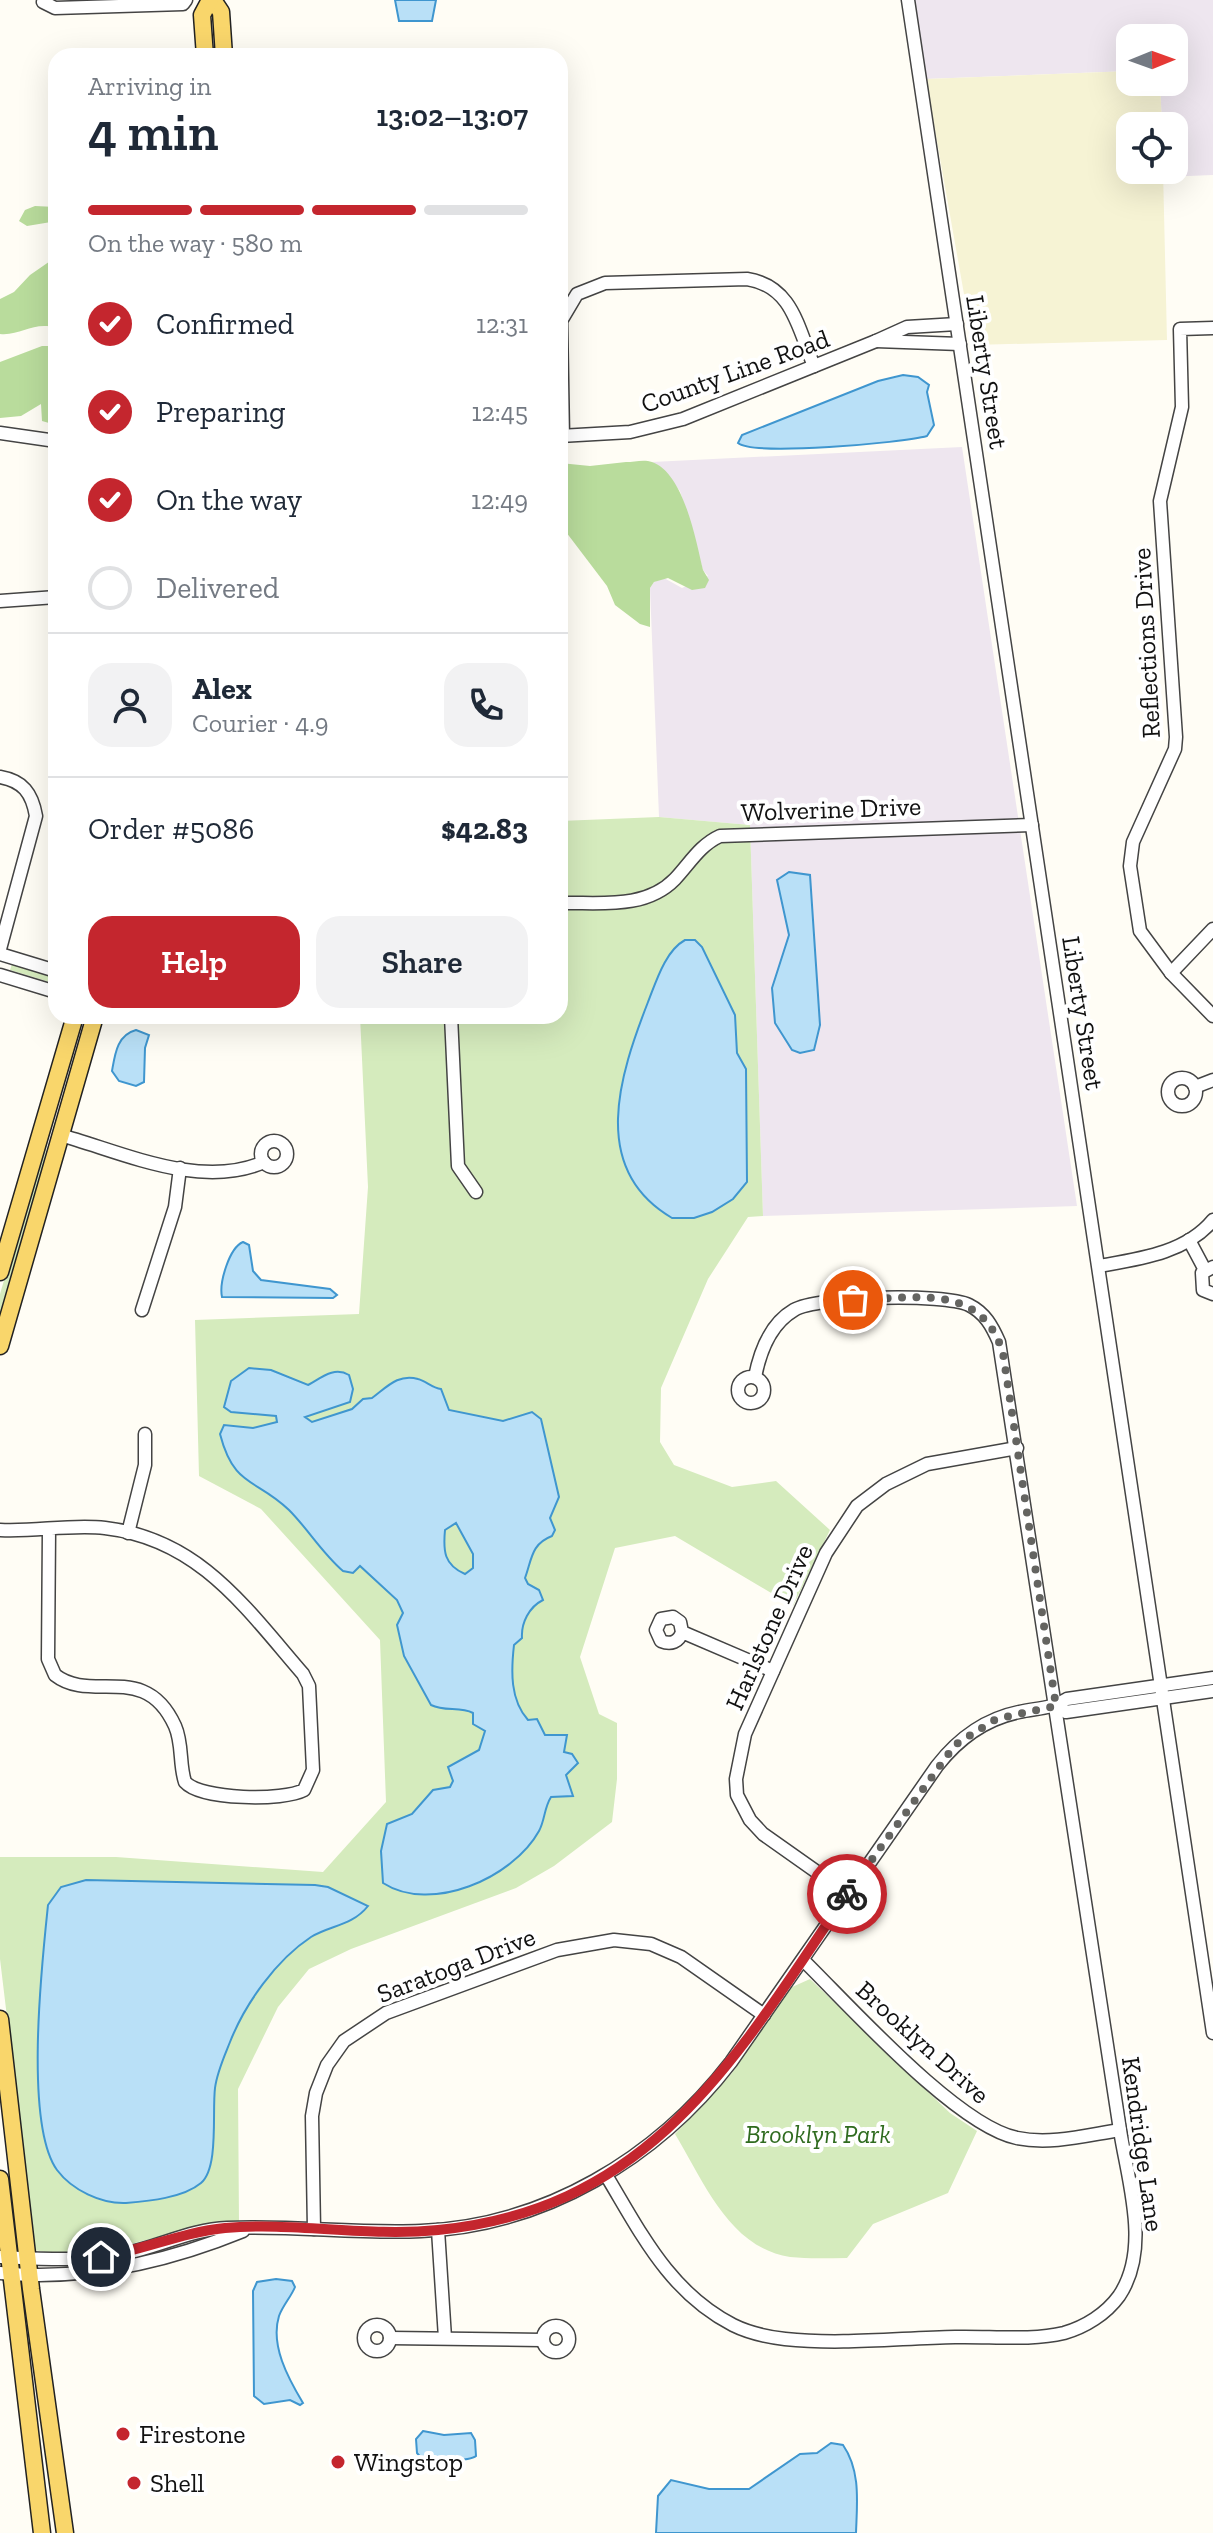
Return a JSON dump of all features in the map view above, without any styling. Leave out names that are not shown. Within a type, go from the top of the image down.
[{"type":"main road","points":[[204,48],[202,15],[211,0],[221,12],[223,48]]},
{"type":"main road","points":[[0,1272],[73,1024]]},
{"type":"main road","points":[[0,1346],[93,1024]]},
{"type":"main road","points":[[0,2019],[29,2275],[65,2533]]},
{"type":"main road","points":[[0,2179],[5,2265],[42,2533]]},
{"type":"street","points":[[47,0],[43,2],[55,8],[183,4],[186,0]]},
{"type":"street","name":"Liberty Street","points":[[908,0],[1213,2033]]},
{"type":"street","points":[[568,305],[595,285],[747,279],[770,284],[787,302],[814,366]]},
{"type":"street","name":"County Line Road","points":[[568,436],[630,432],[683,419],[907,327],[957,324]]},
{"type":"street","name":"Reflections Drive","points":[[1213,328],[1180,329],[1182,407],[1160,501],[1175,749],[1136,832],[1130,857],[1140,931],[1171,973],[1213,1016]]},
{"type":"street","name":"County Line Road","points":[[876,341],[960,344]]},
{"type":"street","points":[[0,433],[48,440]]},
{"type":"street","points":[[0,601],[48,598]]},
{"type":"street","points":[[0,777],[23,785],[33,802],[36,816],[0,951],[48,968]]},
{"type":"street","name":"Wolverine Drive","points":[[568,903],[635,901],[654,897],[673,881],[707,842],[720,836],[1032,825]]},
{"type":"street","points":[[1171,973],[1213,929]]},
{"type":"street","points":[[0,975],[48,990]]},
{"type":"street","points":[[451,1024],[458,1166],[476,1192]]},
{"type":"street","points":[[1195,1087],[1213,1080]]},
{"type":"street","points":[[60,1135],[180,1168],[231,1170],[264,1162]]},
{"type":"street","points":[[142,1310],[175,1207],[180,1168]]},
{"type":"street","points":[[1099,1266],[1155,1255],[1202,1234],[1213,1220]]},
{"type":"street","points":[[1189,1240],[1209,1268],[1200,1277],[1201,1286],[1213,1294]]},
{"type":"street","name":"Kendridge Lane","points":[[606,2175],[673,2281],[691,2297],[740,2328],[788,2339],[1045,2335],[1078,2328],[1098,2316],[1118,2296],[1132,2269],[1136,2236],[999,1342],[983,1314],[966,1304],[935,1298],[825,1300],[806,1304],[785,1316],[761,1353],[755,1377]]},
{"type":"street","points":[[128,1533],[145,1465],[145,1434]]},
{"type":"street","name":"Harlstone Drive","points":[[848,1894],[763,1834],[750,1820],[737,1795],[739,1751],[832,1541],[857,1506],[886,1484],[927,1464],[1017,1448]]},
{"type":"street","points":[[0,1530],[84,1527],[128,1533],[163,1544],[216,1575],[303,1674],[312,1700],[313,1770],[304,1790],[284,1796],[199,1792],[185,1782],[176,1729],[159,1703],[137,1689],[75,1684],[55,1675],[48,1659],[49,1530]]},
{"type":"street","points":[[682,1632],[773,1671]]},
{"type":"street","points":[[5,2265],[27,2258],[69,2260],[101,2257],[209,2231],[438,2230],[530,2210],[566,2196],[606,2175],[661,2135],[700,2099],[764,2015],[955,1745],[996,1719],[1056,1706],[1067,1699],[1213,1678]]},
{"type":"street","points":[[1056,1706],[1066,1712],[1213,1691]]},
{"type":"street","name":"Saratoga Drive","points":[[314,2229],[312,2116],[316,2093],[327,2065],[344,2041],[386,2013],[557,1950],[614,1940],[651,1944],[681,1957],[764,2015]]},
{"type":"street","name":"Brooklyn Drive","points":[[803,1960],[949,2100],[982,2126],[1019,2138],[1045,2141],[1120,2130]]},
{"type":"street","points":[[5,2265],[29,2275],[99,2271],[245,2230]]},
{"type":"street","points":[[438,2230],[445,2338]]},
{"type":"street","points":[[390,2338],[542,2340]]},
{"type":"shaded area","points":[[914,0],[1213,0],[1213,175],[1188,176],[1188,112],[1161,112],[1161,96],[1188,96],[1188,24],[1116,24],[1116,72],[926,79]]},
{"type":"shaded area","points":[[1116,72],[1116,96],[1161,96],[1161,112],[1116,112],[1116,184],[1163,184],[1167,340],[973,345],[926,79]]},
{"type":"shaded area","points":[[962,447],[1077,1206],[763,1216],[750,825],[659,817],[650,588],[654,582],[664,578],[682,588],[708,576],[703,570],[680,491],[661,467],[652,462]]},
{"type":"green space","points":[[35,206],[48,207],[48,222],[27,226],[19,221],[25,210]]},
{"type":"green space","points":[[48,263],[48,326],[0,334],[0,299],[14,292]]},
{"type":"green space","points":[[48,346],[48,423],[42,421],[41,404],[21,416],[0,418],[0,362]]},
{"type":"green space","points":[[652,462],[672,479],[687,509],[703,570],[709,580],[705,588],[692,590],[668,578],[654,582],[650,588],[650,627],[640,624],[615,605],[607,586],[568,535],[568,464],[590,466]]},
{"type":"green space","points":[[659,817],[750,825],[763,1216],[748,1217],[708,1279],[661,1388],[660,1442],[674,1465],[732,1487],[776,1481],[830,1530],[793,1606],[675,1536],[615,1548],[580,1657],[599,1714],[617,1723],[617,1779],[612,1822],[554,1866],[516,1888],[351,1949],[309,1969],[278,2007],[238,2089],[239,2223],[179,2232],[87,2253],[35,2250],[0,1959],[0,1857],[116,1857],[323,1872],[386,1802],[380,1640],[261,1509],[199,1476],[195,1320],[359,1314],[368,1187],[360,1024],[568,1024],[568,821]]},
{"type":"green space","points":[[12,964],[48,975],[48,982],[10,970]]},
{"type":"green space","points":[[55,1107],[38,1189],[0,1321],[0,1294]]},
{"type":"green space","name":"Brooklyn Park","points":[[810,1979],[950,2113],[977,2131],[948,2193],[873,2224],[847,2258],[790,2257],[769,2251],[750,2240],[720,2209],[675,2134],[732,2073],[790,1988]]},
{"type":"water","points":[[395,0],[436,0],[432,21],[399,21]]},
{"type":"water","points":[[903,375],[918,377],[929,385],[927,392],[934,425],[927,436],[861,445],[798,448],[749,447],[738,443],[742,435],[878,381]]},
{"type":"water","points":[[789,872],[810,875],[820,1025],[814,1050],[800,1053],[792,1050],[775,1023],[772,988],[789,935],[777,880]]},
{"type":"water","points":[[685,940],[695,940],[702,947],[735,1015],[737,1053],[746,1069],[747,1182],[733,1199],[712,1212],[694,1218],[672,1218],[646,1198],[629,1174],[620,1147],[618,1119],[628,1059],[648,1002],[667,959]]},
{"type":"water","points":[[136,1030],[149,1035],[145,1048],[144,1082],[136,1086],[119,1081],[112,1071],[121,1041]]},
{"type":"water","points":[[243,1242],[249,1245],[253,1271],[261,1280],[330,1289],[337,1295],[333,1298],[222,1297],[226,1266],[233,1251]]},
{"type":"water","points":[[249,1368],[271,1370],[308,1385],[333,1372],[349,1375],[353,1389],[350,1402],[305,1417],[312,1422],[352,1409],[363,1399],[372,1398],[393,1382],[404,1378],[421,1380],[441,1389],[449,1410],[503,1421],[532,1412],[541,1419],[559,1497],[550,1518],[555,1530],[536,1548],[525,1578],[528,1584],[539,1590],[543,1600],[530,1611],[522,1638],[514,1645],[513,1685],[518,1704],[528,1720],[537,1719],[545,1735],[567,1735],[564,1752],[572,1754],[578,1763],[566,1775],[573,1796],[551,1797],[539,1831],[527,1848],[491,1876],[447,1893],[424,1895],[402,1892],[383,1883],[381,1851],[387,1824],[412,1814],[433,1790],[450,1787],[453,1781],[448,1767],[479,1750],[485,1731],[473,1724],[473,1713],[431,1705],[404,1656],[397,1625],[403,1613],[397,1600],[360,1566],[353,1573],[343,1571],[289,1510],[247,1480],[232,1464],[220,1434],[224,1425],[253,1428],[277,1422],[276,1416],[231,1412],[224,1407],[231,1381]],"holes":[[[456,1523],[473,1554],[473,1568],[465,1574],[453,1566],[446,1556],[445,1530]]]},
{"type":"water","points":[[86,1880],[315,1885],[328,1887],[368,1906],[355,1918],[311,1937],[298,1947],[274,1970],[253,1998],[236,2028],[217,2076],[213,2153],[207,2176],[194,2188],[155,2200],[116,2203],[97,2198],[63,2177],[47,2148],[41,2117],[38,2042],[48,1905],[61,1887]]},
{"type":"water","points":[[276,2279],[292,2281],[295,2287],[279,2316],[277,2338],[286,2372],[303,2403],[300,2405],[290,2400],[264,2404],[254,2396],[253,2291],[257,2282]]},
{"type":"water","points":[[423,2431],[444,2435],[471,2433],[475,2440],[476,2456],[459,2460],[422,2459],[417,2453],[416,2439]]},
{"type":"water","points":[[831,2443],[843,2445],[853,2466],[857,2488],[856,2533],[656,2533],[658,2496],[671,2480],[709,2489],[749,2489],[800,2454],[817,2453]]},
{"type":"way so far","points":[[847,1894],[955,1745],[996,1719],[1056,1706],[1003,1353],[995,1333],[983,1314],[958,1302],[935,1298],[853,1300]]},
{"type":"place","name":"Firestone","points":[[123,2434]]},
{"type":"place","name":"Wingstop","points":[[338,2462]]},
{"type":"place","name":"Shell","points":[[134,2483]]},
{"type":"route","points":[[101,2257],[229,2228],[420,2232],[462,2227],[512,2216],[566,2196],[606,2175],[644,2149],[700,2099],[731,2062],[847,1894]]}]
